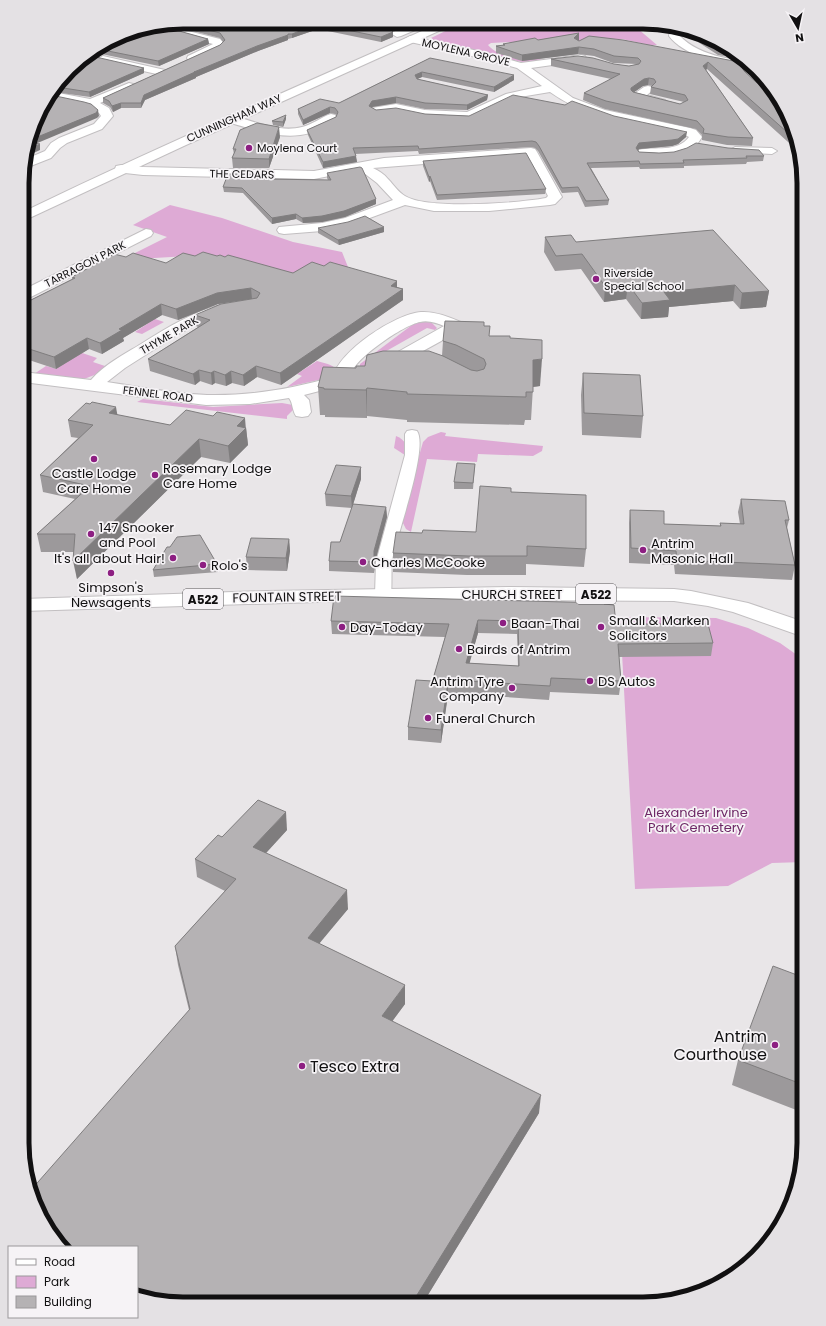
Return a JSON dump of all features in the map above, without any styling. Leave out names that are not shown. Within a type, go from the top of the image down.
[{"type":"street","points":[[176,29],[184,33],[216,41],[220,44],[216,48],[182,63]]},
{"type":"street","points":[[397,34],[414,29]]},
{"type":"street","name":"CUNNINGHAM WAY","points":[[29,213],[231,119],[410,40],[421,29]]},
{"type":"street","points":[[675,32],[674,36],[689,48],[711,57],[746,68]]},
{"type":"street","name":"MOYLENA GROVE","points":[[410,40],[487,56],[521,66],[569,100],[586,108],[628,120],[689,132],[696,137],[691,143]]},
{"type":"street","points":[[91,103],[164,70],[94,57]]},
{"type":"street","name":"MOYLENA GROVE","points":[[521,66],[585,57]]},
{"type":"street","points":[[376,110],[396,108],[425,114],[466,116],[474,114],[503,99],[525,92],[553,88]]},
{"type":"street","points":[[648,89],[637,96],[672,104]]},
{"type":"street","points":[[488,96],[503,99]]},
{"type":"street","points":[[30,162],[50,153],[56,144],[94,128],[104,122],[107,116],[105,111],[91,103],[55,97]]},
{"type":"street","points":[[628,120],[657,101]]},
{"type":"street","points":[[231,119],[291,136],[331,118]]},
{"type":"street","points":[[643,153],[671,152],[691,143],[706,146]]},
{"type":"street","name":"THE CEDARS","points":[[121,169],[177,172],[314,175],[396,161],[528,147],[555,194],[555,198],[550,201],[539,203],[441,208],[404,201]]},
{"type":"street","points":[[727,149],[772,151]]},
{"type":"street","points":[[362,166],[381,179],[396,196],[404,201]]},
{"type":"street","points":[[284,230],[309,233],[348,222],[404,201]]},
{"type":"street","name":"TARRAGON PARK","points":[[29,293],[146,233]]},
{"type":"street","name":"THYME PARK","points":[[95,385],[113,368],[174,330],[208,313],[240,306]]},
{"type":"street","name":"FENNEL ROAD","points":[[29,378],[95,385],[168,396],[214,400],[253,398],[292,392],[341,380],[369,371],[397,360],[457,326],[427,317],[409,319],[350,360],[342,373],[341,380]]},
{"type":"street","points":[[397,360],[415,366]]},
{"type":"street","points":[[292,392],[300,400],[302,412]]},
{"type":"street","points":[[384,595],[384,562],[412,455],[412,434]]},
{"type":"street","name":"CHURCH STREET","points":[[384,595],[544,593],[682,596],[742,607],[797,627]]},
{"type":"street","name":"FOUNTAIN STREET","points":[[29,605],[384,595]]},
{"type":"green space","points":[[450,29],[638,29],[657,45],[649,45],[622,39],[589,39],[577,45],[555,40],[491,43],[488,45],[493,50],[507,55],[538,58],[544,61],[532,63],[521,62],[483,52],[437,43],[431,38]]},
{"type":"green space","points":[[170,205],[222,218],[293,242],[342,252],[352,277],[303,278],[188,256],[121,260],[167,237],[133,225]]},
{"type":"green space","points":[[67,289],[164,322],[142,334],[135,332],[150,322]]},
{"type":"green space","points":[[420,321],[431,322],[437,328],[435,330],[427,328],[374,358],[369,367],[360,366],[360,364],[412,325]]},
{"type":"green space","points":[[29,335],[97,358],[93,362],[108,367],[97,374],[84,379],[34,374],[46,366],[57,369],[29,339]]},
{"type":"green space","points":[[317,361],[330,365],[337,370],[332,377],[287,387],[302,376],[297,374]]},
{"type":"green space","points":[[143,399],[213,407],[282,403],[293,405],[295,408],[287,416],[287,419],[137,402]]},
{"type":"green space","points":[[441,432],[446,433],[445,436],[543,446],[542,451],[533,456],[478,454],[477,462],[427,459],[411,532],[406,529],[401,519],[423,442],[428,437]]},
{"type":"green space","points":[[396,436],[402,439],[405,444],[408,457],[394,448]]},
{"type":"green space","name":"Alexander Irvine Park Cemetery","points":[[620,617],[716,618],[748,628],[780,643],[797,655],[797,862],[772,863],[728,886],[635,889]]},
{"type":"building","points":[[175,29],[208,39],[158,61],[105,50],[133,37],[163,30]]},
{"type":"building","points":[[204,29],[305,29],[257,46],[194,72],[144,95],[141,103],[121,103],[112,106],[109,101],[103,98],[220,45],[225,40],[220,33]]},
{"type":"building","points":[[342,29],[391,29],[393,32],[381,37]]},
{"type":"building","points":[[579,33],[574,38],[579,41],[589,36],[623,40],[738,62],[744,71],[771,97],[789,134],[708,62],[703,66],[753,138],[728,137],[703,133],[704,129],[697,121],[606,101],[584,93],[620,74],[551,59],[578,56],[629,66],[639,64],[641,61],[638,58],[614,56],[594,49],[579,47],[522,55],[496,46],[535,38],[538,40]],"holes":[[[644,79],[654,79],[656,82],[651,87],[685,95],[688,100],[680,104],[633,92],[631,90],[631,88]]]},
{"type":"building","points":[[95,57],[144,68],[89,92],[62,88],[81,67]]},
{"type":"building","points":[[430,58],[514,75],[494,87],[422,72],[415,75],[417,79],[488,95],[467,105],[425,103],[396,97],[372,101],[369,106],[376,110],[396,108],[425,114],[469,116],[513,95],[565,105],[572,101],[614,116],[687,132],[678,139],[639,143],[636,148],[639,152],[674,152],[687,148],[696,143],[728,148],[759,150],[764,156],[683,160],[684,163],[640,164],[639,161],[587,163],[609,200],[586,201],[578,187],[562,188],[539,146],[536,142],[532,141],[419,149],[418,146],[353,148],[356,156],[323,162],[307,130],[336,117],[338,112],[335,108],[330,107],[303,120],[298,109],[320,99],[339,103]]},
{"type":"building","points":[[56,96],[91,104],[98,110],[96,113],[36,138],[45,115]]},
{"type":"building","points":[[286,115],[283,122],[272,121]]},
{"type":"building","points":[[257,123],[279,127],[269,159],[232,158],[236,149],[233,149],[240,130]]},
{"type":"building","points":[[34,143],[40,144],[33,147]]},
{"type":"building","points":[[526,153],[546,189],[437,195],[423,161]]},
{"type":"building","points":[[360,167],[362,168],[376,199],[344,211],[322,216],[302,218],[296,214],[272,218],[242,188],[223,187],[228,174],[265,174],[264,179],[331,180],[327,173]]},
{"type":"building","points":[[365,216],[384,227],[338,240],[318,228],[348,222]]},
{"type":"building","points":[[713,230],[769,291],[742,293],[735,285],[664,292],[670,300],[642,303],[628,284],[605,286],[582,254],[556,256],[545,237],[571,235],[576,242]]},
{"type":"building","points":[[203,252],[225,257],[228,255],[293,273],[312,262],[324,266],[330,262],[397,281],[391,286],[403,289],[280,373],[256,366],[243,375],[231,371],[225,375],[214,371],[211,373],[199,370],[193,374],[148,359],[210,320],[195,315],[221,304],[257,298],[260,293],[251,288],[217,293],[176,309],[161,304],[119,329],[122,330],[100,343],[87,338],[54,357],[29,349],[29,301],[75,278],[72,277],[114,254],[126,257],[133,253],[166,263],[183,253],[195,256]]},
{"type":"building","points":[[445,321],[484,322],[484,326],[490,326],[489,336],[510,336],[510,338],[542,340],[542,359],[533,360],[533,392],[526,392],[526,397],[407,394],[407,392],[367,388],[366,390],[324,389],[318,387],[323,367],[356,368],[356,366],[365,366],[367,355],[383,351],[429,351],[443,356],[471,370],[477,371],[484,369],[486,364],[484,359],[456,345],[443,341]]},
{"type":"building","points":[[583,373],[640,375],[643,416],[584,413]]},
{"type":"building","points":[[92,402],[116,407],[109,413],[170,425],[186,410],[213,416],[217,412],[245,418],[237,426],[246,428],[228,446],[199,439],[73,561],[75,534],[37,534],[90,486],[40,475],[93,425],[68,420],[86,403],[90,404]]},
{"type":"building","points":[[457,463],[475,464],[473,483],[454,482]]},
{"type":"building","points":[[336,465],[361,467],[351,496],[325,494]]},
{"type":"building","points":[[480,486],[511,488],[511,492],[586,495],[586,549],[527,546],[527,556],[468,556],[393,553],[396,532],[422,533],[423,530],[476,532]]},
{"type":"building","points":[[741,499],[785,501],[789,520],[785,520],[795,565],[677,560],[676,551],[631,548],[630,510],[664,511],[664,524],[721,526],[720,523],[744,524]]},
{"type":"building","points":[[353,504],[386,507],[374,551],[374,562],[329,561],[331,542],[340,542]]},
{"type":"building","points":[[200,535],[217,564],[153,570],[167,547],[170,547],[177,537]]},
{"type":"building","points":[[251,538],[289,539],[286,558],[246,557]]},
{"type":"building","points":[[334,596],[604,603],[614,605],[616,624],[708,624],[713,643],[618,644],[621,681],[551,678],[550,686],[433,679],[449,624],[331,621]],"holes":[[[478,620],[518,621],[519,666],[466,663]]]},
{"type":"building","name":"Funeral Church","points":[[416,680],[448,682],[441,730],[408,727]]},
{"type":"building","name":"Tesco Extra","points":[[258,800],[286,812],[253,847],[347,890],[308,938],[405,985],[382,1016],[541,1095],[416,1297],[173,1297],[143,1292],[138,1290],[138,1246],[68,1246],[55,1229],[37,1193],[35,1186],[190,1009],[175,946],[236,879],[195,859],[218,835],[222,837]]},
{"type":"building","points":[[773,966],[797,975],[797,1082],[738,1060]]},
{"type":"place","name":"Moylena Court","points":[[249,148]]},
{"type":"place","name":"Riverside Special School","points":[[596,279]]},
{"type":"place","name":"Castle Lodge Care Home","points":[[94,459]]},
{"type":"place","name":"Rosemary Lodge Care Home","points":[[155,475]]},
{"type":"place","name":"147 Snooker and Pool","points":[[91,534]]},
{"type":"place","name":"Antrim Masonic Hall","points":[[643,550]]},
{"type":"place","name":"It's all about Hair!","points":[[173,558]]},
{"type":"place","name":"Charles McCooke","points":[[363,562]]},
{"type":"place","name":"Rolo's","points":[[203,565]]},
{"type":"place","name":"Simpson's Newsagents","points":[[111,573]]},
{"type":"place","name":"Baan-Thai","points":[[503,623]]},
{"type":"place","name":"Day-Today","points":[[342,627]]},
{"type":"place","name":"Small & Marken Solicitors","points":[[601,627]]},
{"type":"place","name":"Bairds of Antrim","points":[[459,649]]},
{"type":"place","name":"DS Autos","points":[[590,681]]},
{"type":"place","name":"Antrim Tyre Company","points":[[512,688]]},
{"type":"place","name":"Funeral Church","points":[[428,718]]},
{"type":"place","name":"Antrim Courthouse","points":[[775,1045]]},
{"type":"place","name":"Tesco Extra","points":[[302,1066]]}]
